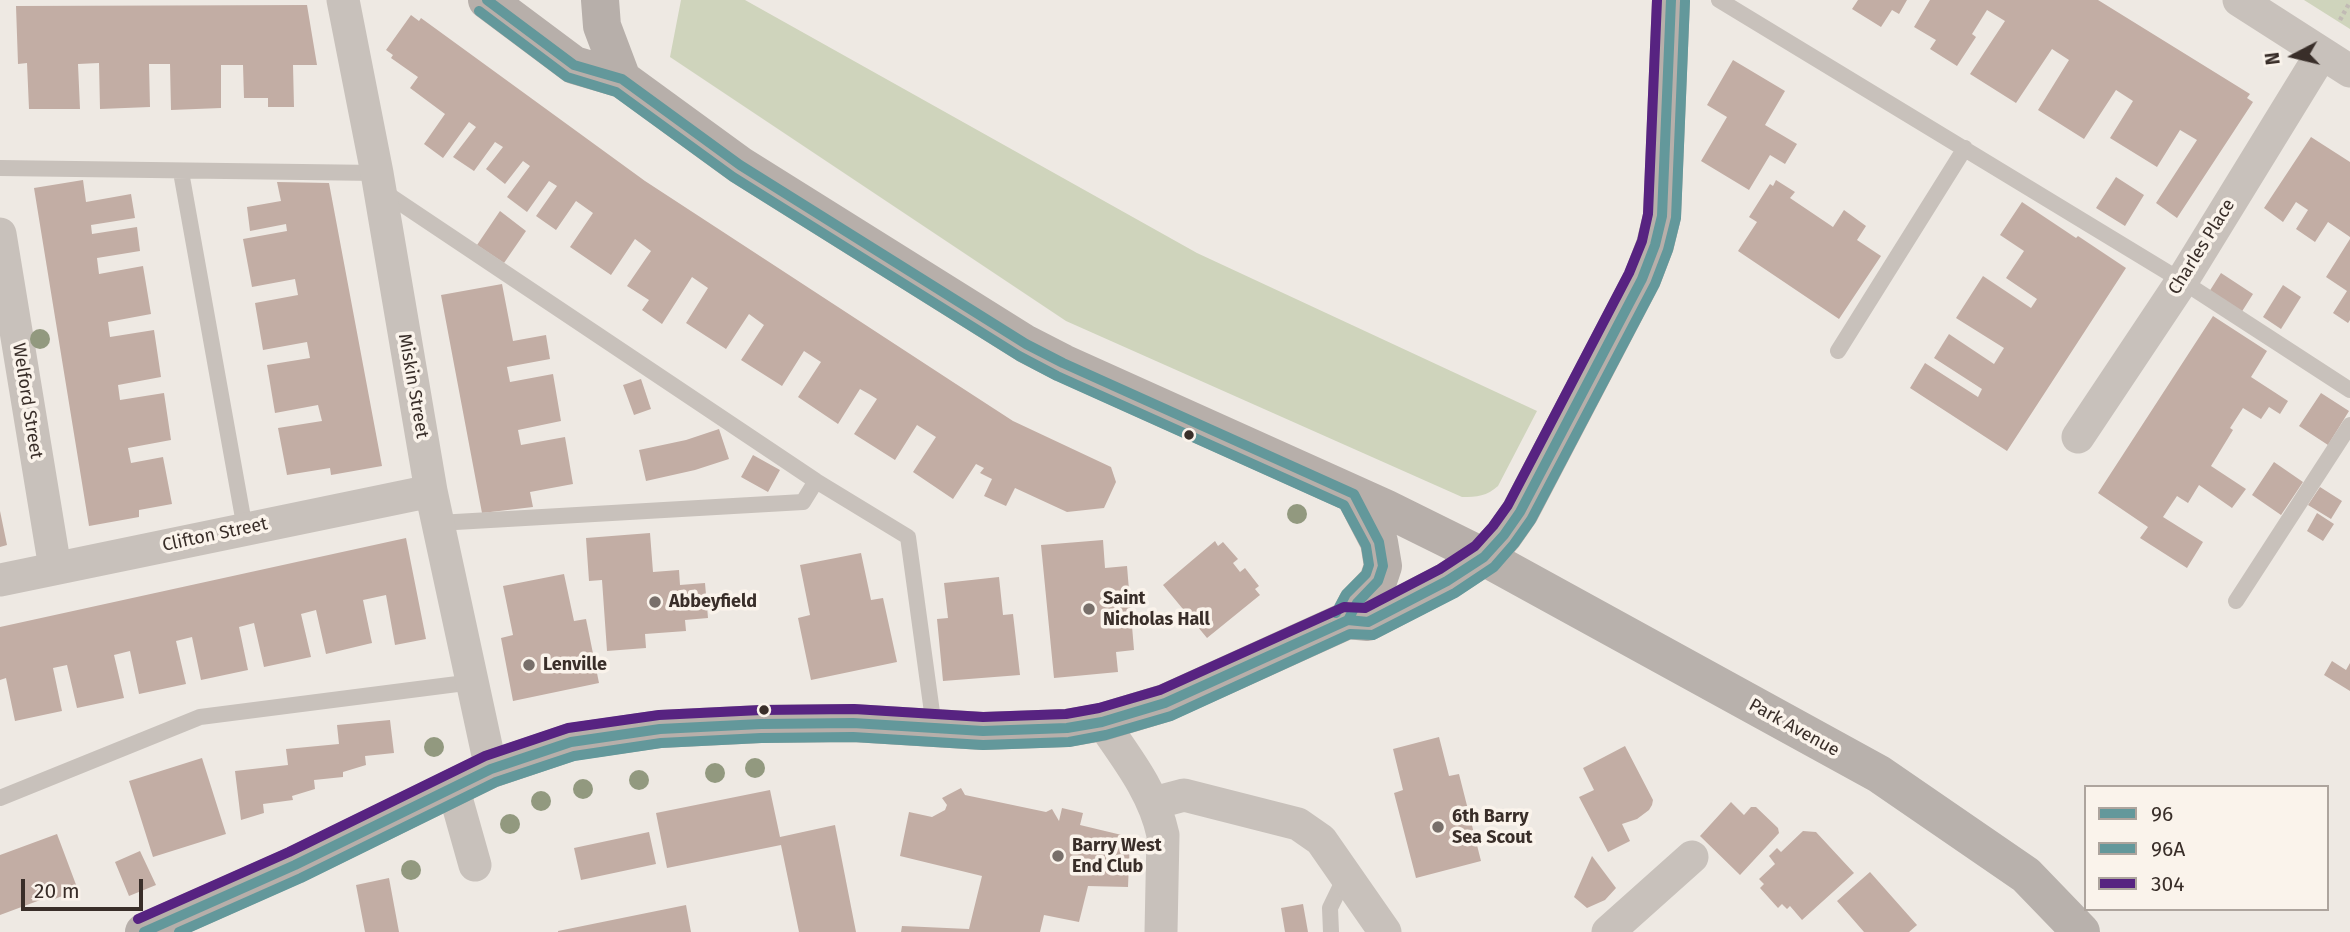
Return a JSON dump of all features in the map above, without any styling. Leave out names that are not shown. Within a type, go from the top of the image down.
[{"type":"main road","points":[[487,0],[574,65],[622,79],[740,165],[1026,344],[1062,363],[1354,494],[1484,557]]},
{"type":"main road","points":[[600,0],[602,26],[622,79]]},
{"type":"main road","points":[[144,932],[182,924],[491,769],[571,742],[660,729],[806,723],[1021,731],[1102,722],[1165,704],[1348,620],[1368,622],[1447,581],[1484,557],[1520,512],[1642,279],[1655,245],[1662,216],[1671,0]]},
{"type":"main road","points":[[1348,620],[1357,603],[1378,581],[1384,566],[1379,542],[1354,494]]},
{"type":"street","name":"Miskin Street","points":[[343,0],[378,180],[431,491],[491,769]]},
{"type":"street","points":[[2239,0],[2350,71]]},
{"type":"street","name":"Charles Place","points":[[2078,437],[2182,281],[2322,53]]},
{"type":"street","name":"Welford Street","points":[[0,234],[55,568]]},
{"type":"street","name":"Clifton Street","points":[[0,580],[431,491]]},
{"type":"street","name":"Park Avenue","points":[[1484,557],[1879,774],[2026,875],[2081,932]]},
{"type":"street","points":[[1102,722],[1154,803],[1163,835],[1161,932]]},
{"type":"street","points":[[453,787],[475,865]]},
{"type":"street","points":[[1154,803],[1184,795],[1298,824],[1321,840],[1385,932]]},
{"type":"street","points":[[1608,932],[1692,857]]},
{"type":"lane","points":[[1719,0],[2182,281],[2350,390]]},
{"type":"lane","points":[[1838,351],[1965,148]]},
{"type":"lane","points":[[0,168],[378,180],[816,481],[908,537],[934,727]]},
{"type":"lane","points":[[181,172],[246,529]]},
{"type":"lane","points":[[2236,601],[2350,425]]},
{"type":"lane","points":[[438,523],[803,502],[816,481]]},
{"type":"lane","points":[[0,798],[200,717],[473,682]]},
{"type":"lane","points":[[1331,932],[1330,908],[1346,875]]},
{"type":"green space","points":[[681,0],[745,0],[1197,253],[1537,411],[1498,486],[1482,495],[1462,497],[1066,321],[670,57]]},
{"type":"green space","points":[[2304,0],[2350,0],[2350,29]]},
{"type":"building","points":[[1858,0],[1907,0],[1899,14],[1892,10],[1881,27],[1852,9]]},
{"type":"building","points":[[1930,0],[2098,0],[2250,94],[2247,98],[2253,102],[2177,218],[2156,203],[2197,140],[2180,130],[2157,167],[2110,138],[2133,101],[2116,90],[2084,139],[2038,110],[2069,60],[2052,49],[2016,103],[1970,74],[2005,21],[1987,10],[1972,34],[1976,37],[1957,66],[1930,49],[1936,40],[1914,27]]},
{"type":"building","points":[[307,5],[317,65],[293,65],[294,107],[268,107],[268,98],[244,98],[243,65],[221,65],[221,108],[171,110],[170,64],[149,64],[150,107],[100,109],[99,63],[78,64],[80,109],[29,109],[27,63],[18,64],[16,6]]},
{"type":"building","points":[[411,15],[419,21],[421,18],[645,181],[1013,421],[1111,467],[1116,482],[1104,508],[1067,512],[1015,488],[1006,506],[984,496],[992,479],[980,473],[984,468],[976,464],[953,499],[913,472],[936,437],[917,425],[895,460],[854,434],[877,399],[860,389],[838,424],[798,397],[821,362],[804,351],[782,386],[741,360],[764,325],[749,314],[726,349],[686,323],[708,288],[692,277],[662,324],[642,310],[649,300],[627,286],[651,251],[635,239],[611,275],[570,247],[593,213],[576,201],[556,230],[536,216],[557,186],[549,181],[527,212],[507,197],[530,166],[523,161],[505,184],[486,169],[503,147],[495,142],[474,171],[453,157],[476,127],[469,122],[443,158],[424,144],[445,114],[410,88],[418,77],[391,58],[393,55],[386,50]]},
{"type":"building","points":[[1733,60],[1785,91],[1765,125],[1797,144],[1785,164],[1770,155],[1749,190],[1701,161],[1727,117],[1707,105]]},
{"type":"building","points":[[2311,137],[2350,162],[2350,237],[2328,222],[2315,242],[2296,229],[2308,210],[2296,202],[2283,222],[2264,208]]},
{"type":"building","points":[[2116,177],[2144,195],[2125,226],[2096,208]]},
{"type":"building","points":[[83,180],[86,202],[131,194],[135,218],[91,225],[92,234],[137,227],[140,251],[97,258],[99,274],[143,266],[151,314],[108,322],[110,337],[154,330],[161,377],[118,385],[120,400],[164,393],[171,440],[128,448],[131,463],[163,457],[172,504],[139,510],[139,517],[89,526],[34,188]]},
{"type":"building","points":[[1776,180],[1795,192],[1790,198],[1833,227],[1844,210],[1866,226],[1857,240],[1881,256],[1839,319],[1738,251],[1757,222],[1749,217],[1770,184],[1773,186]]},
{"type":"building","points":[[277,182],[329,183],[382,466],[331,475],[330,468],[287,475],[278,428],[322,421],[318,405],[275,413],[267,365],[310,358],[307,342],[263,350],[255,303],[298,295],[295,279],[252,287],[243,239],[287,231],[286,224],[250,231],[247,207],[281,201]]},
{"type":"building","points":[[2022,202],[2126,268],[2007,451],[1910,388],[1925,363],[1978,397],[1982,389],[1934,358],[1949,334],[1994,364],[2004,348],[1956,318],[1983,276],[2031,308],[2037,299],[2006,278],[2024,251],[2000,235]]},
{"type":"building","points":[[500,211],[526,231],[504,263],[477,245]]},
{"type":"building","points":[[2350,239],[2348,323],[2333,313],[2347,291],[2326,277]]},
{"type":"building","points":[[2221,273],[2253,294],[2241,313],[2209,292]]},
{"type":"building","points":[[502,284],[513,341],[546,335],[550,359],[507,367],[510,382],[553,374],[561,421],[518,430],[521,445],[565,437],[573,484],[530,492],[533,507],[482,513],[441,295]]},
{"type":"building","points":[[2283,285],[2301,297],[2281,329],[2263,317]]},
{"type":"building","points":[[2213,316],[2267,351],[2251,377],[2288,401],[2280,414],[2269,407],[2261,419],[2243,408],[2230,428],[2233,430],[2211,466],[2246,489],[2232,508],[2199,485],[2188,503],[2177,496],[2163,517],[2203,542],[2187,568],[2140,538],[2148,527],[2098,493]]},
{"type":"building","points":[[641,379],[651,409],[634,415],[623,385]]},
{"type":"building","points":[[2321,393],[2349,411],[2328,445],[2299,426]]},
{"type":"building","points":[[719,429],[729,459],[646,481],[639,450],[686,440]]},
{"type":"building","points":[[753,455],[780,470],[768,492],[741,477]]},
{"type":"building","points":[[2274,462],[2303,482],[2281,515],[2252,495]]},
{"type":"building","points":[[2320,487],[2342,501],[2331,519],[2308,505]]},
{"type":"building","points":[[0,511],[7,545],[0,547]]},
{"type":"building","points":[[2317,513],[2334,524],[2323,541],[2307,531]]},
{"type":"building","name":"Abbeyfield","points":[[650,533],[653,572],[679,570],[680,585],[705,583],[708,618],[685,620],[686,631],[645,634],[646,648],[607,651],[602,580],[589,581],[586,538]]},
{"type":"building","points":[[406,538],[426,639],[395,645],[386,595],[363,600],[372,643],[326,654],[316,610],[301,614],[311,657],[264,667],[254,623],[239,627],[248,670],[201,680],[192,637],[176,641],[186,684],[139,694],[130,651],[114,655],[124,698],[77,708],[67,665],[53,668],[62,711],[15,721],[6,678],[0,680],[0,627]]},
{"type":"building","name":"Saint Nicholas Hall","points":[[1103,540],[1105,568],[1127,566],[1134,650],[1116,652],[1118,672],[1054,678],[1041,545]]},
{"type":"building","points":[[1215,541],[1218,546],[1223,542],[1238,559],[1233,563],[1240,572],[1245,568],[1259,586],[1255,589],[1260,595],[1207,638],[1163,585]]},
{"type":"building","points":[[861,553],[871,600],[883,598],[897,662],[811,680],[798,618],[810,615],[800,565]]},
{"type":"building","points":[[564,574],[574,621],[586,619],[599,683],[513,701],[501,638],[513,635],[503,586]]},
{"type":"building","points":[[999,577],[1003,615],[1013,614],[1020,675],[943,681],[937,619],[948,618],[944,583]]},
{"type":"building","points":[[2332,661],[2346,670],[2350,663],[2350,691],[2324,675]]},
{"type":"building","points":[[390,720],[394,753],[365,756],[366,765],[343,772],[343,777],[314,780],[315,789],[292,796],[293,800],[263,804],[264,813],[241,820],[235,771],[288,765],[286,749],[339,744],[337,725]]},
{"type":"building","name":"6th Barry Sea Scout","points":[[1439,737],[1449,776],[1459,774],[1481,861],[1416,878],[1394,793],[1403,790],[1393,749]]},
{"type":"building","points":[[1625,746],[1653,800],[1649,810],[1637,819],[1622,824],[1630,841],[1608,852],[1579,797],[1594,790],[1583,768]]},
{"type":"building","points":[[202,758],[226,834],[153,857],[129,781]]},
{"type":"building","name":"Barry West End Club","points":[[961,788],[965,795],[1046,812],[1052,809],[1059,821],[1062,808],[1083,813],[1080,825],[1130,837],[1128,887],[1088,886],[1079,922],[1044,915],[1040,932],[901,932],[902,926],[969,929],[982,876],[900,856],[909,812],[932,817],[945,810],[947,805],[942,798]]},
{"type":"building","points":[[770,790],[780,837],[835,825],[856,932],[799,932],[781,845],[667,868],[656,813]]},
{"type":"building","points":[[1731,802],[1744,815],[1751,807],[1756,807],[1778,828],[1779,833],[1740,875],[1700,836]]},
{"type":"building","points":[[1803,831],[1816,832],[1854,873],[1802,920],[1790,906],[1787,909],[1782,904],[1778,908],[1760,888],[1764,884],[1759,879],[1775,864],[1769,856],[1777,848],[1781,852]]},
{"type":"building","points":[[649,832],[656,864],[581,880],[574,848]]},
{"type":"building","points":[[57,834],[78,890],[52,900],[51,896],[0,915],[0,855]]},
{"type":"building","points":[[140,851],[156,885],[129,896],[115,862]]},
{"type":"building","points":[[1592,856],[1616,888],[1605,900],[1587,908],[1574,897]]},
{"type":"building","points":[[1870,872],[1917,925],[1909,932],[1864,932],[1837,901]]},
{"type":"building","points":[[389,878],[399,932],[365,932],[356,885]]},
{"type":"building","points":[[1303,904],[1308,932],[1285,932],[1281,908]]},
{"type":"building","points":[[686,905],[691,932],[558,932],[558,931]]},
{"type":"transit line","name":"96","points":[[487,0],[574,65],[622,79],[740,165],[1026,344],[1354,494],[1379,542],[1383,566],[1378,581],[1357,603],[1348,620]]},
{"type":"transit line","name":"304","points":[[138,919],[289,852],[485,756],[568,728],[659,715],[761,710],[854,709],[983,717],[1066,714],[1099,708],[1160,690],[1344,607],[1365,608],[1440,569],[1475,546],[1508,505],[1629,273],[1642,241],[1648,214],[1657,0]]},
{"type":"transit line","name":"96","points":[[144,932],[295,865],[491,769],[571,742],[660,729],[761,724],[853,723],[983,731],[1067,728],[1102,722],[1165,703],[1348,620],[1368,622],[1447,581],[1484,557],[1520,512],[1642,279],[1655,245],[1662,216],[1671,0]]},
{"type":"transit line","name":"96A","points":[[179,932],[301,878],[496,782],[574,756],[661,743],[761,738],[853,737],[983,745],[1069,742],[1106,735],[1171,716],[1350,634],[1373,635],[1455,593],[1494,567],[1531,520],[1655,284],[1676,218],[1685,1]]},
{"type":"transit line","name":"96A","points":[[479,11],[567,77],[616,92],[733,177],[1019,356],[1057,376],[1344,505],[1366,546],[1369,565],[1366,574],[1346,594],[1336,613]]},
{"type":"place","name":"Abbeyfield","points":[[655,602]]},
{"type":"place","name":"Saint Nicholas Hall","points":[[1089,609]]},
{"type":"place","name":"Lenville","points":[[529,665]]},
{"type":"place","name":"6th Barry Sea Scout","points":[[1438,827]]},
{"type":"place","name":"Barry West End Club","points":[[1058,856]]}]
